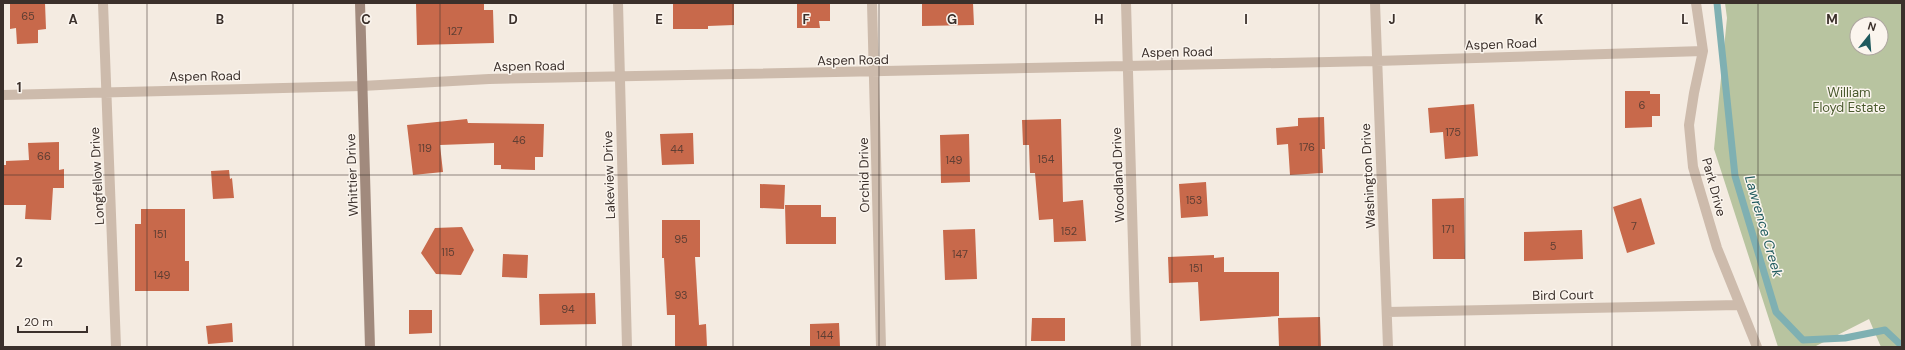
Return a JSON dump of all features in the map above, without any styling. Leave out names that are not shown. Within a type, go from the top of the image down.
[{"type":"street","name":"Longfellow Drive","points":[[103,3],[105,92],[114,252],[116,347]]},
{"type":"street","name":"Whittier Drive","points":[[360,3],[370,347]]},
{"type":"street","name":"Lakeview Drive","points":[[618,3],[627,347]]},
{"type":"street","name":"Orchid Drive","points":[[872,3],[881,347]]},
{"type":"street","name":"Woodland Drive","points":[[1126,3],[1136,347]]},
{"type":"street","name":"Washington Drive","points":[[1375,3],[1376,61],[1388,312],[1388,347]]},
{"type":"street","name":"Park Drive","points":[[1696,3],[1703,51],[1689,125],[1692,166],[1717,248],[1757,347]]},
{"type":"street","name":"Aspen Road","points":[[3,95],[362,86],[489,80],[1376,61],[1703,51]]},
{"type":"street","name":"Bird Court","points":[[1388,312],[1739,305]]},
{"type":"green space","name":"William Floyd Estate","points":[[1725,3],[1902,3],[1902,347],[1881,347],[1869,319],[1814,347],[1778,347],[1714,149],[1727,18]]},
{"type":"building","points":[[10,3],[45,3],[46,29],[38,30],[38,43],[17,44],[16,28],[10,29]]},
{"type":"building","points":[[416,3],[484,3],[484,10],[493,10],[494,43],[417,45]]},
{"type":"building","points":[[673,3],[734,3],[734,25],[708,26],[708,29],[673,29]]},
{"type":"building","points":[[797,3],[830,3],[830,21],[819,21],[820,28],[797,28]]},
{"type":"building","points":[[922,3],[973,3],[974,25],[922,26]]},
{"type":"building","points":[[1625,91],[1650,91],[1650,94],[1660,94],[1660,116],[1652,116],[1652,127],[1625,128]]},
{"type":"building","points":[[1474,104],[1478,156],[1445,159],[1443,132],[1430,133],[1428,108]]},
{"type":"building","points":[[1324,117],[1325,149],[1322,149],[1323,173],[1290,175],[1288,144],[1277,145],[1276,128],[1298,126],[1298,118]]},
{"type":"building","points":[[467,119],[468,123],[544,124],[543,157],[535,157],[535,170],[501,169],[501,165],[494,165],[494,143],[440,145],[443,172],[413,175],[407,125]]},
{"type":"building","points":[[1061,119],[1063,202],[1083,200],[1086,241],[1054,242],[1053,219],[1039,220],[1035,173],[1030,173],[1029,145],[1023,145],[1022,120]]},
{"type":"building","points":[[693,133],[694,164],[662,165],[660,134]]},
{"type":"building","points":[[969,134],[970,182],[941,183],[940,135]]},
{"type":"building","points":[[59,142],[59,170],[64,169],[64,188],[53,188],[51,220],[25,219],[26,205],[3,205],[3,165],[6,165],[6,161],[29,160],[28,143]]},
{"type":"building","points":[[229,170],[230,179],[232,178],[234,198],[213,199],[211,171]]},
{"type":"building","points":[[1206,182],[1208,216],[1181,218],[1179,184]]},
{"type":"building","points":[[760,184],[785,185],[784,209],[760,208]]},
{"type":"building","points":[[1464,198],[1465,259],[1433,259],[1432,199]]},
{"type":"building","points":[[1641,198],[1655,244],[1627,253],[1613,207]]},
{"type":"building","points":[[785,205],[821,205],[821,217],[836,217],[836,244],[786,244]]},
{"type":"building","points":[[141,209],[185,209],[185,261],[189,261],[189,291],[135,291],[135,224],[141,224]]},
{"type":"building","points":[[662,220],[700,220],[700,257],[695,257],[699,325],[706,324],[707,347],[675,347],[675,315],[667,315],[664,258],[662,258]]},
{"type":"building","points":[[462,227],[474,250],[461,275],[436,274],[421,253],[435,228]]},
{"type":"building","points":[[975,229],[977,279],[945,280],[943,230]]},
{"type":"building","points":[[1582,230],[1583,259],[1524,261],[1524,232]]},
{"type":"building","points":[[503,254],[528,255],[527,278],[502,277]]},
{"type":"building","points":[[1214,255],[1214,258],[1224,257],[1224,272],[1279,272],[1279,316],[1200,321],[1198,282],[1169,283],[1168,257]]},
{"type":"building","points":[[595,293],[596,324],[540,325],[539,294]]},
{"type":"building","points":[[409,310],[432,310],[432,333],[409,334]]},
{"type":"building","points":[[1320,317],[1321,347],[1279,347],[1278,318]]},
{"type":"building","points":[[1032,318],[1065,318],[1065,341],[1031,341]]},
{"type":"building","points":[[232,323],[233,342],[208,344],[206,326]]},
{"type":"building","points":[[839,323],[840,347],[810,347],[810,324]]},
{"type":"waterway","name":"Lawrence Creek","points":[[1717,3],[1735,176],[1776,312],[1803,340],[1845,338],[1885,330],[1902,346]]}]
